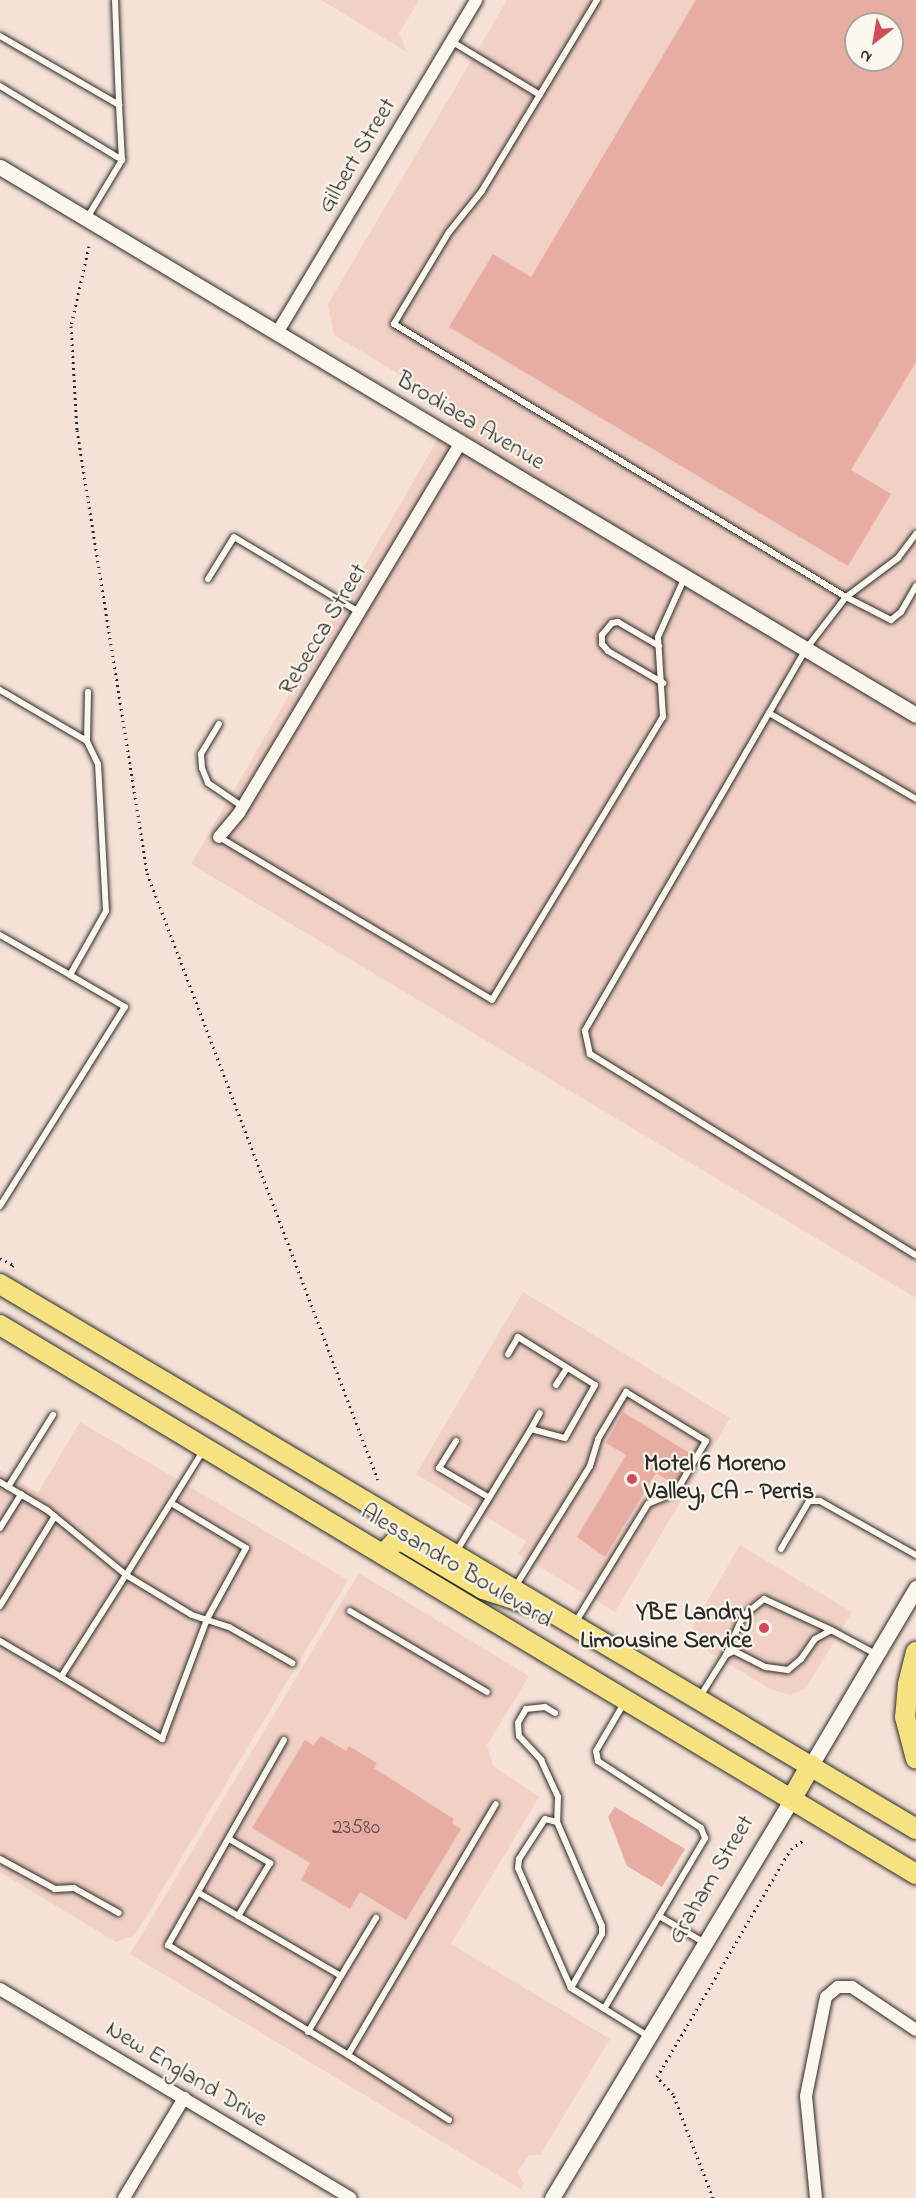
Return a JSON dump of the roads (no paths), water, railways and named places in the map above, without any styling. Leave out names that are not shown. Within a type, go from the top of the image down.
[{"type":"main road","name":"Alessandro Boulevard","points":[[0,1284],[553,1609],[916,1829]]},
{"type":"main road","name":"Alessandro Boulevard","points":[[0,1325],[384,1553],[916,1874]]},
{"type":"main road","points":[[384,1553],[395,1542],[402,1541],[483,1588],[553,1609]]},
{"type":"main road","points":[[916,1652],[908,1684],[905,1717],[916,1760]]},
{"type":"main road","name":"Graham Street","points":[[792,1798],[811,1765]]},
{"type":"street","name":"Gilbert Street","points":[[277,333],[476,0]]},
{"type":"street","name":"Brodiaea Avenue","points":[[0,167],[916,715]]},
{"type":"street","name":"Rebecca Street","points":[[219,837],[243,807],[461,442]]},
{"type":"street","name":"Graham Street","points":[[811,1765],[916,1588]]},
{"type":"street","name":"Graham Street","points":[[552,2198],[792,1798]]},
{"type":"street","points":[[816,2198],[806,2096],[826,1997],[838,1987],[852,1987],[916,2030]]},
{"type":"street","name":"New England Drive","points":[[0,1989],[350,2198]]},
{"type":"street","points":[[123,2198],[184,2098]]},
{"type":"lane","points":[[87,219],[122,160],[115,0]]},
{"type":"lane","points":[[597,0],[482,191],[449,232],[394,324],[846,597],[891,620],[902,612],[916,586]]},
{"type":"lane","points":[[0,36],[119,105]]},
{"type":"lane","points":[[451,41],[540,94]]},
{"type":"lane","points":[[0,86],[122,160]]},
{"type":"lane","points":[[916,536],[898,558],[846,597],[806,649],[585,1031],[590,1054],[916,1255]]},
{"type":"lane","points":[[208,579],[234,537],[359,612]]},
{"type":"lane","points":[[219,837],[492,1000],[663,717],[663,683],[658,637],[686,577]]},
{"type":"lane","points":[[659,646],[618,622],[612,623],[603,635],[602,644],[608,651],[663,683]]},
{"type":"lane","points":[[0,690],[87,741]]},
{"type":"lane","points":[[70,975],[106,911],[98,764],[87,741],[88,692]]},
{"type":"lane","points":[[769,713],[916,799]]},
{"type":"lane","points":[[219,724],[201,754],[202,768],[208,783],[243,807]]},
{"type":"lane","points":[[0,935],[125,1007],[0,1204]]},
{"type":"lane","points":[[508,1354],[518,1337],[595,1384],[565,1438],[531,1429]]},
{"type":"lane","points":[[556,1385],[567,1368]]},
{"type":"lane","points":[[515,1587],[590,1466],[598,1439],[626,1392],[706,1441],[676,1492],[648,1504],[574,1623]]},
{"type":"lane","points":[[456,1552],[540,1413]]},
{"type":"lane","points":[[8,1487],[53,1415]]},
{"type":"lane","points":[[456,1441],[439,1468],[488,1497]]},
{"type":"lane","points":[[61,1677],[205,1448]]},
{"type":"lane","points":[[0,1482],[55,1516],[126,1575],[192,1616],[207,1619],[292,1663]]},
{"type":"lane","points":[[0,1528],[21,1494]]},
{"type":"lane","points":[[781,1549],[809,1501],[820,1501],[916,1555]]},
{"type":"lane","points":[[0,1641],[162,1739],[207,1619],[246,1548],[171,1503]]},
{"type":"lane","points":[[0,1606],[55,1516]]},
{"type":"lane","points":[[699,1698],[726,1655],[744,1616],[764,1599],[876,1654]]},
{"type":"lane","points":[[350,1611],[487,1692]]},
{"type":"lane","points":[[726,1655],[734,1651],[766,1667],[788,1670],[801,1659],[815,1639],[831,1630]]},
{"type":"lane","points":[[604,2009],[697,1855],[705,1832],[598,1761],[596,1752],[626,1700]]},
{"type":"lane","points":[[555,1713],[545,1707],[526,1709],[518,1723],[519,1736],[541,1760],[558,1797],[557,1822],[602,1926],[602,1934],[571,1989]]},
{"type":"lane","points":[[284,1740],[168,1945],[449,2120]]},
{"type":"lane","points":[[348,2055],[496,1804]]},
{"type":"lane","points":[[557,1822],[545,1819],[519,1858],[518,1868],[571,1989],[649,2036]]},
{"type":"lane","points":[[229,1839],[270,1863],[238,1916]]},
{"type":"lane","points":[[0,1859],[55,1889],[74,1888],[119,1913]]},
{"type":"lane","points":[[199,1893],[341,1976]]},
{"type":"lane","points":[[659,1916],[705,1943]]},
{"type":"lane","points":[[308,2032],[376,1918]]},
{"type":"place","name":"Motel 6 Moreno Valley, CA - Perris","points":[[632,1479]]},
{"type":"place","name":"YBE Landry Limousine Service","points":[[764,1628]]}]
